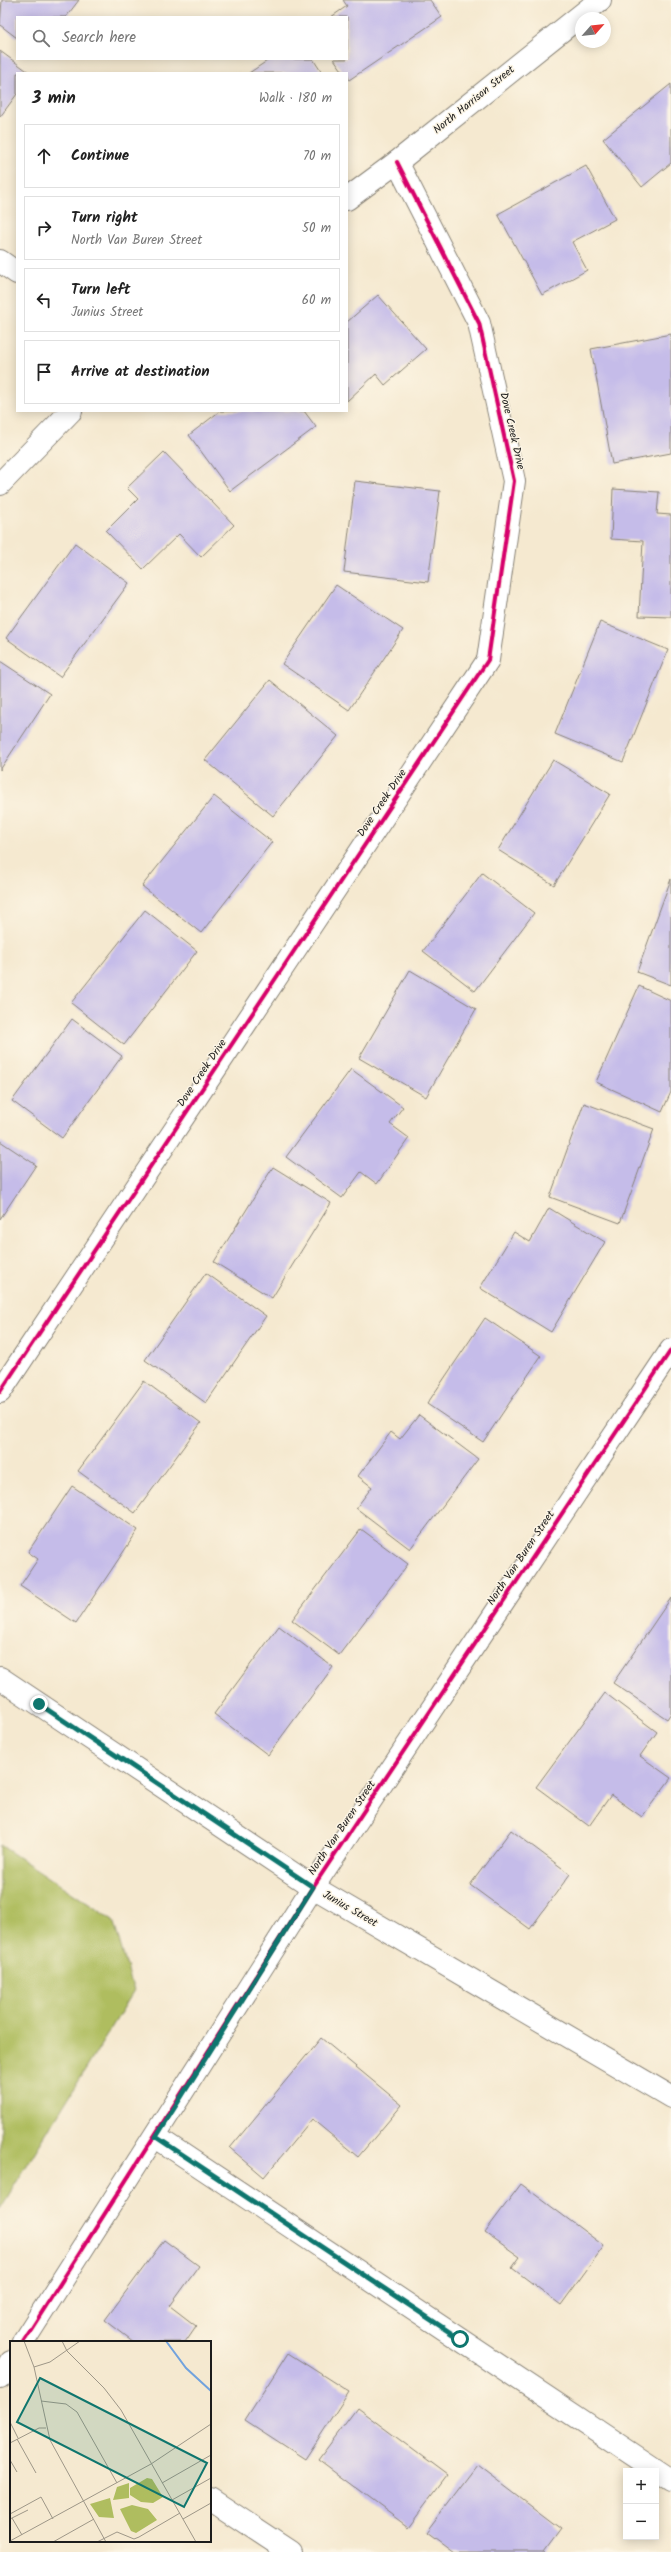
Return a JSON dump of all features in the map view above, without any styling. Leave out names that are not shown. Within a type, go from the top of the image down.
[{"type":"street","name":"North Harrison Street","points":[[348,198],[397,162],[600,0]]},
{"type":"street","name":"Dove Creek Drive","points":[[0,1392],[488,660],[514,480],[479,323],[397,162]]},
{"type":"street","points":[[0,261],[16,272]]},
{"type":"street","points":[[0,484],[70,412]]},
{"type":"street","name":"North Van Buren Street","points":[[25,2341],[156,2137],[313,1887],[671,1350]]},
{"type":"street","name":"Junius Street","points":[[0,1678],[313,1887],[671,2097]]},
{"type":"street","points":[[156,2137],[671,2480]]},
{"type":"street","points":[[211,2500],[290,2552]]},
{"type":"green space","points":[[0,1845],[113,1920],[134,1991],[0,2209]]},
{"type":"building","points":[[2,0],[79,0],[67,16],[16,16],[16,37],[0,25]]},
{"type":"building","points":[[343,0],[430,0],[442,17],[349,80],[348,72],[343,72],[335,60],[348,60],[348,16],[332,16],[347,6]]},
{"type":"building","points":[[0,51],[29,72],[16,72],[16,95],[0,117]]},
{"type":"building","points":[[268,60],[314,60],[321,72],[250,72]]},
{"type":"building","points":[[671,84],[671,163],[642,187],[603,139]]},
{"type":"building","points":[[586,166],[615,219],[572,242],[587,270],[542,295],[498,214]]},
{"type":"building","points":[[378,295],[426,349],[385,385],[376,374],[348,400],[348,321]]},
{"type":"building","points":[[671,334],[671,453],[612,464],[591,349]]},
{"type":"building","points":[[219,412],[305,412],[316,427],[230,491],[189,435]]},
{"type":"building","points":[[164,452],[234,525],[201,557],[179,534],[143,569],[106,531],[138,499],[127,488]]},
{"type":"building","points":[[355,481],[440,491],[428,582],[344,572]]},
{"type":"building","points":[[613,489],[659,492],[657,514],[671,515],[671,617],[639,616],[643,541],[611,539]]},
{"type":"building","points":[[75,543],[129,583],[60,677],[6,638]]},
{"type":"building","points":[[336,585],[403,630],[349,710],[282,664]]},
{"type":"building","points":[[600,622],[668,650],[623,762],[555,734]]},
{"type":"building","points":[[0,661],[50,694],[0,770]]},
{"type":"building","points":[[270,680],[338,736],[273,816],[205,760]]},
{"type":"building","points":[[553,760],[610,794],[554,885],[498,850]]},
{"type":"building","points":[[214,796],[272,842],[201,933],[142,886]]},
{"type":"building","points":[[482,873],[534,913],[475,991],[423,951]]},
{"type":"building","points":[[671,879],[671,985],[637,972]]},
{"type":"building","points":[[145,910],[197,951],[124,1045],[71,1003]]},
{"type":"building","points":[[410,970],[476,1009],[426,1097],[359,1058]]},
{"type":"building","points":[[639,986],[671,1001],[671,1092],[662,1112],[596,1082]]},
{"type":"building","points":[[72,1019],[122,1056],[62,1138],[12,1101]]},
{"type":"building","points":[[351,1069],[403,1107],[390,1124],[409,1138],[377,1184],[361,1172],[342,1198],[286,1157]]},
{"type":"building","points":[[584,1103],[654,1129],[620,1223],[550,1197]]},
{"type":"building","points":[[0,1141],[36,1165],[0,1219]]},
{"type":"building","points":[[273,1167],[331,1203],[272,1298],[214,1262]]},
{"type":"building","points":[[549,1208],[605,1242],[551,1332],[480,1288],[514,1232],[530,1242]]},
{"type":"building","points":[[206,1273],[266,1316],[206,1403],[145,1360]]},
{"type":"building","points":[[485,1318],[541,1356],[483,1442],[427,1404]]},
{"type":"building","points":[[144,1381],[201,1423],[135,1513],[78,1471]]},
{"type":"building","points":[[419,1415],[478,1459],[410,1549],[356,1508],[372,1487],[358,1476],[391,1432],[400,1439]]},
{"type":"building","points":[[72,1486],[138,1530],[76,1623],[20,1586],[38,1559],[28,1552]]},
{"type":"building","points":[[361,1529],[408,1564],[339,1655],[292,1620]]},
{"type":"building","points":[[671,1598],[671,1713],[667,1719],[613,1683]]},
{"type":"building","points":[[279,1626],[333,1667],[268,1755],[214,1714]]},
{"type":"building","points":[[605,1693],[657,1732],[640,1756],[671,1778],[642,1817],[611,1795],[589,1826],[536,1787]]},
{"type":"building","points":[[511,1830],[570,1874],[530,1929],[470,1885]]},
{"type":"building","points":[[321,2038],[402,2105],[358,2157],[312,2119],[264,2177],[230,2148]]},
{"type":"building","points":[[521,2184],[604,2246],[561,2305],[512,2268],[520,2257],[485,2232]]},
{"type":"building","points":[[164,2240],[199,2266],[170,2306],[196,2326],[186,2341],[133,2341],[105,2320]]},
{"type":"building","points":[[288,2353],[349,2392],[305,2459],[245,2420]]},
{"type":"building","points":[[357,2408],[447,2475],[408,2527],[318,2460]]},
{"type":"building","points":[[477,2465],[561,2529],[544,2552],[453,2552],[426,2532]]},
{"type":"cycle path","points":[[0,1392],[488,660],[514,481],[479,323],[397,162]]},
{"type":"cycle path","points":[[24,2341],[313,1887],[671,1350]]},
{"type":"route","points":[[39,1704],[313,1887],[156,2137],[460,2339]]}]
